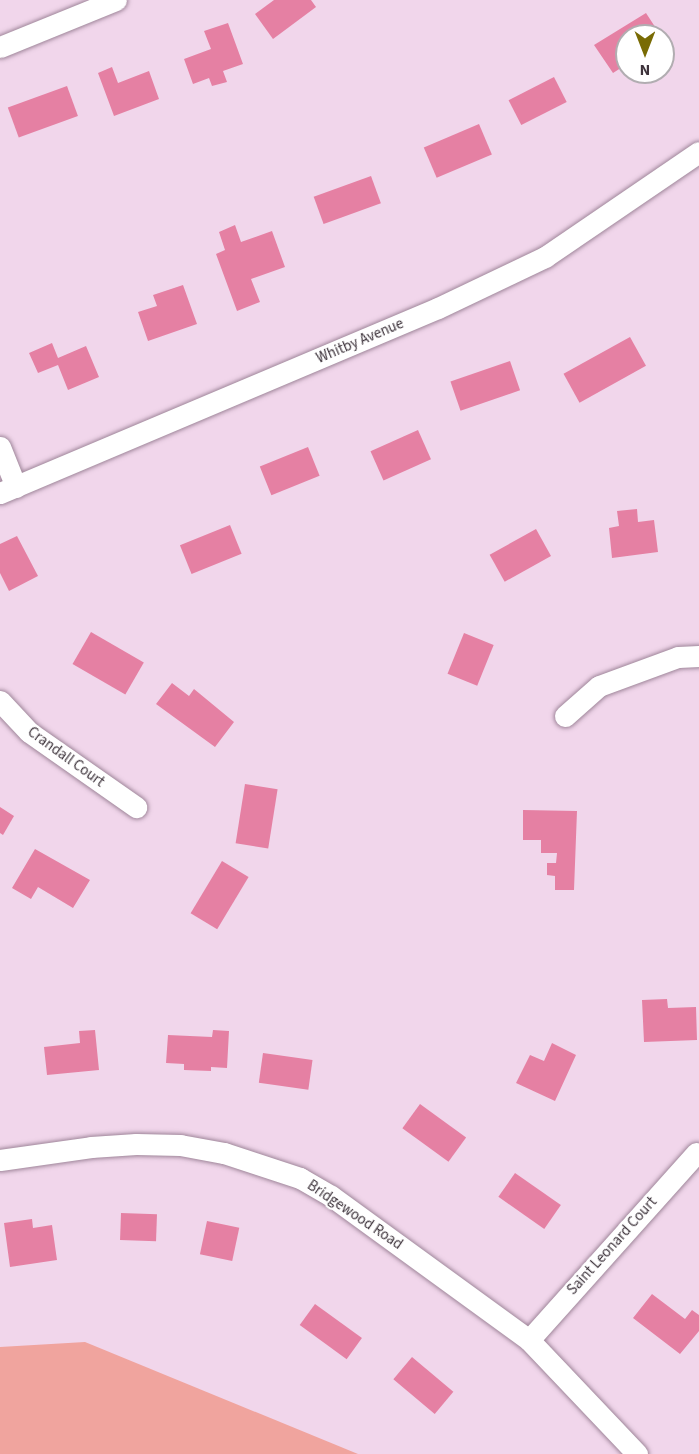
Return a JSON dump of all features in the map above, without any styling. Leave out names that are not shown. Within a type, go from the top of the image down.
[{"type":"street","points":[[0,47],[116,0]]},
{"type":"street","name":"Whitby Avenue","points":[[8,490],[438,308],[545,257],[699,152]]},
{"type":"street","points":[[0,447],[8,490]]},
{"type":"street","points":[[565,716],[599,686],[678,657],[699,656]]},
{"type":"street","name":"Crandall Court","points":[[0,701],[29,732],[136,807]]},
{"type":"street","name":"Bridgewood Road","points":[[0,1160],[136,1143],[180,1145],[224,1153],[268,1165],[300,1178],[331,1196],[529,1340],[637,1454]]},
{"type":"street","name":"Saint Leonard Court","points":[[529,1340],[696,1153]]},
{"type":"shaded area","points":[[85,1342],[358,1454],[0,1454],[0,1347]]},
{"type":"building","points":[[274,0],[311,0],[316,7],[273,39],[255,14]]},
{"type":"building","points":[[646,13],[653,24],[628,24]]},
{"type":"building","points":[[228,23],[243,64],[223,71],[227,82],[212,86],[209,78],[193,84],[184,59],[211,49],[204,31]]},
{"type":"building","points":[[615,32],[615,72],[613,73],[594,45]]},
{"type":"building","points":[[112,67],[118,83],[149,71],[159,99],[114,116],[98,73]]},
{"type":"building","points":[[554,77],[567,102],[521,125],[509,100]]},
{"type":"building","points":[[67,86],[78,116],[19,138],[8,108]]},
{"type":"building","points":[[479,124],[492,154],[437,178],[424,147]]},
{"type":"building","points":[[371,176],[381,203],[324,224],[314,197]]},
{"type":"building","points":[[235,225],[241,242],[272,231],[285,267],[251,279],[260,302],[237,311],[216,254],[225,250],[219,232]]},
{"type":"building","points":[[183,285],[197,324],[148,341],[138,312],[157,306],[153,295]]},
{"type":"building","points":[[630,337],[646,366],[580,403],[564,374]]},
{"type":"building","points":[[52,343],[58,358],[86,346],[99,377],[68,390],[58,365],[38,373],[29,353]]},
{"type":"building","points":[[510,361],[520,390],[461,411],[450,382]]},
{"type":"building","points":[[418,430],[431,459],[384,480],[370,451]]},
{"type":"building","points":[[308,447],[320,476],[271,495],[260,466]]},
{"type":"building","points":[[637,509],[638,522],[654,520],[658,552],[612,558],[609,528],[619,526],[617,511]]},
{"type":"building","points":[[230,525],[242,554],[192,574],[180,545]]},
{"type":"building","points":[[536,529],[551,556],[505,582],[490,555]]},
{"type":"building","points":[[17,536],[38,576],[9,591],[0,573],[0,544]]},
{"type":"building","points":[[91,632],[144,662],[125,695],[72,664]]},
{"type":"building","points":[[464,633],[494,645],[477,686],[448,674]]},
{"type":"building","points":[[172,683],[189,696],[194,689],[234,722],[215,747],[156,704]]},
{"type":"building","points":[[245,784],[278,789],[268,848],[236,843]]},
{"type":"building","points":[[0,807],[14,816],[3,835],[0,833]]},
{"type":"building","points":[[523,810],[577,811],[574,890],[555,890],[555,876],[547,875],[547,863],[556,863],[557,853],[541,853],[541,840],[523,840]]},
{"type":"building","points":[[35,849],[90,880],[73,908],[38,887],[31,899],[12,888]]},
{"type":"building","points":[[222,861],[249,877],[217,929],[191,913]]},
{"type":"building","points":[[667,999],[668,1008],[696,1007],[697,1040],[644,1042],[642,1000]]},
{"type":"building","points":[[95,1030],[99,1070],[47,1075],[44,1047],[80,1043],[79,1031]]},
{"type":"building","points":[[213,1030],[229,1031],[227,1068],[211,1067],[211,1071],[184,1070],[184,1064],[166,1063],[168,1035],[212,1037]]},
{"type":"building","points":[[552,1043],[576,1055],[555,1101],[516,1083],[530,1055],[544,1061]]},
{"type":"building","points":[[263,1053],[313,1060],[308,1090],[259,1083]]},
{"type":"building","points":[[420,1104],[466,1138],[448,1162],[402,1128]]},
{"type":"building","points":[[515,1173],[561,1205],[544,1229],[498,1197]]},
{"type":"building","points":[[121,1213],[157,1214],[156,1241],[120,1240]]},
{"type":"building","points":[[32,1219],[33,1228],[52,1225],[57,1260],[10,1267],[4,1223]]},
{"type":"building","points":[[207,1221],[239,1228],[232,1261],[200,1254]]},
{"type":"building","points":[[652,1294],[685,1319],[692,1310],[699,1315],[699,1331],[680,1354],[633,1318]]},
{"type":"building","points":[[315,1304],[362,1338],[347,1359],[300,1325]]},
{"type":"building","points":[[412,1357],[453,1392],[435,1414],[393,1379]]}]
